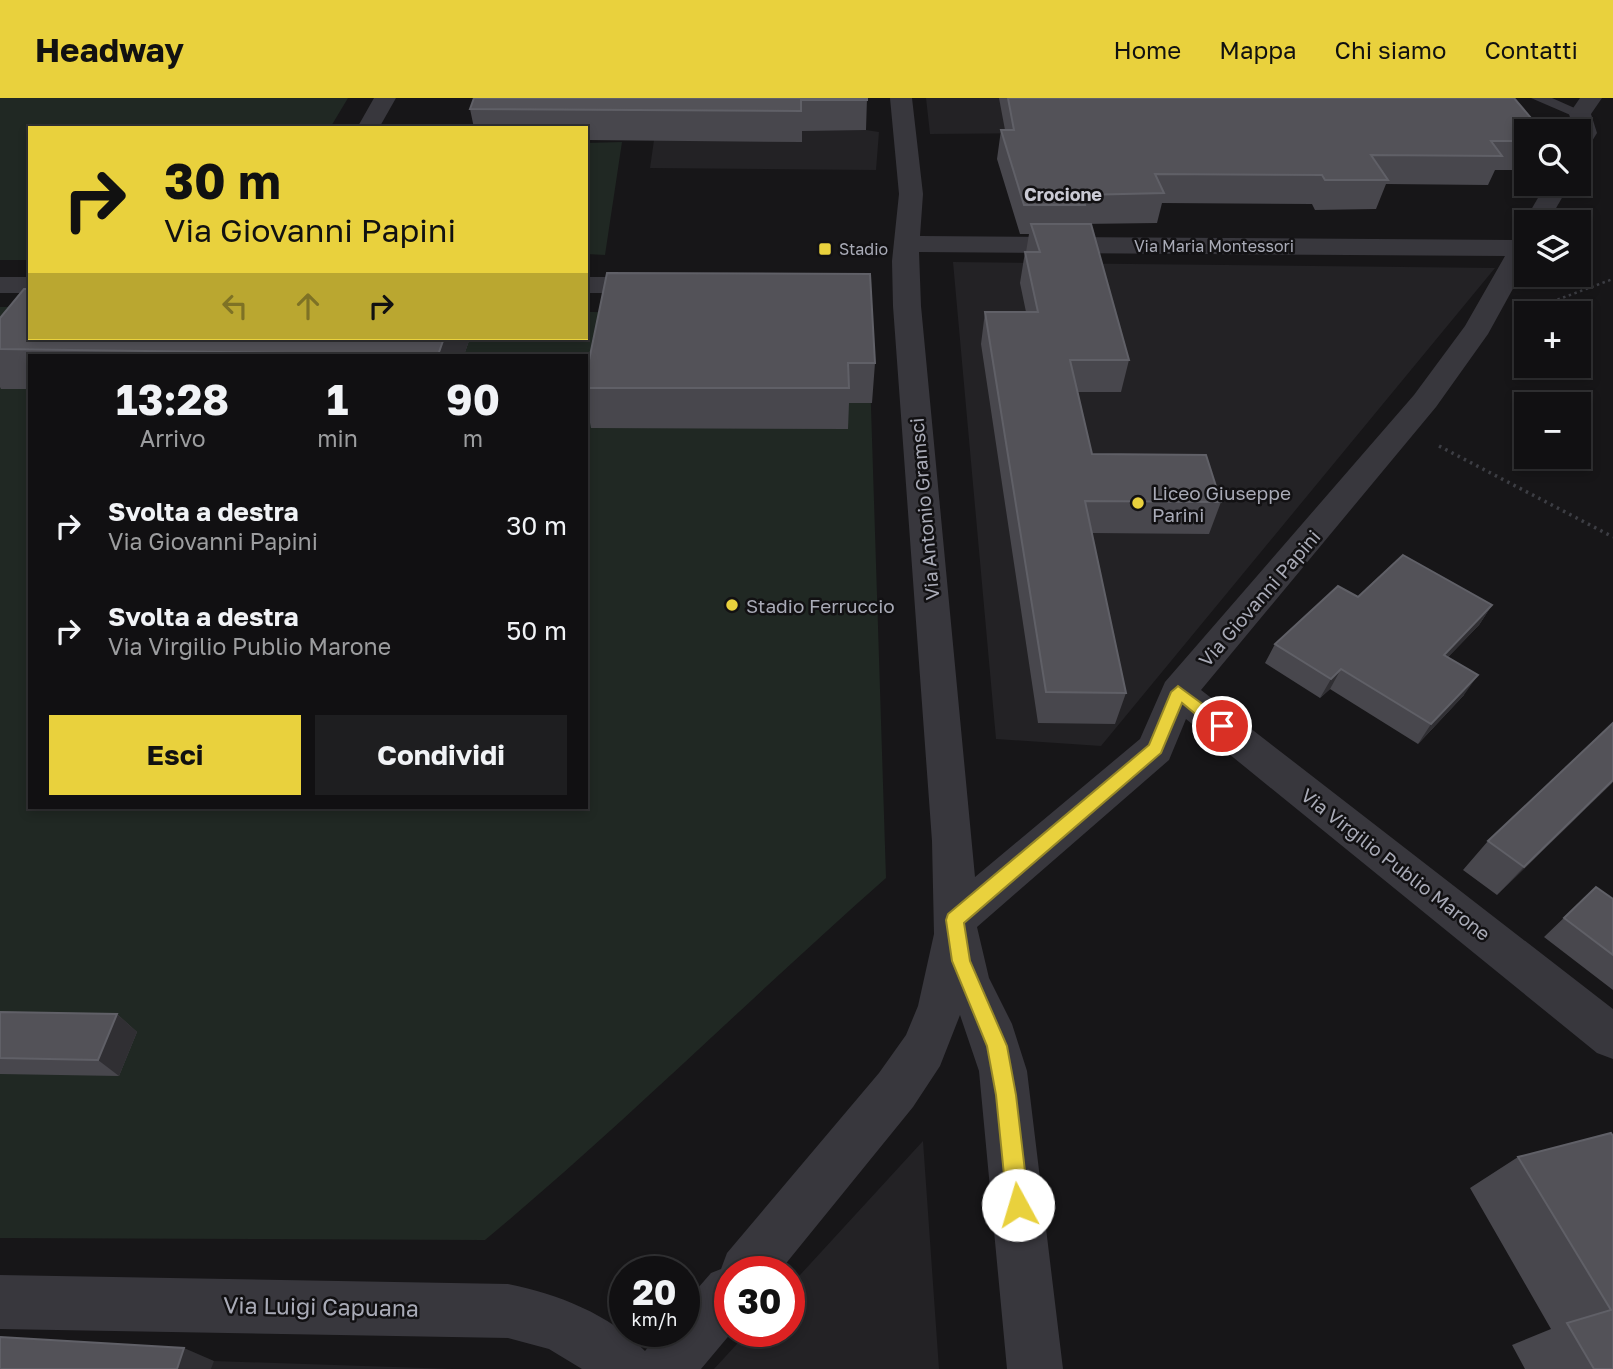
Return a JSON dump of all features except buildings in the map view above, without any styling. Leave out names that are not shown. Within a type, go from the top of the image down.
[{"type":"street","points":[[369,126],[385,98]]},
{"type":"street","name":"Via Antonio Gramsci","points":[[901,98],[911,194],[906,244],[892,283],[952,827],[955,920]]},
{"type":"street","name":"Via Maria Montessori","points":[[906,244],[1514,244]]},
{"type":"street","name":"Via Giovanni Papini","points":[[955,920],[1156,748],[1178,692],[1404,428],[1478,328],[1514,262]]},
{"type":"street","points":[[0,285],[28,285]]},
{"type":"street","points":[[588,285],[683,285]]},
{"type":"street","name":"Via Virgilio Publio Marone","points":[[1178,692],[1613,1037]]},
{"type":"street","points":[[759,1256],[880,1110],[923,1050],[941,1006],[955,920]]},
{"type":"street","points":[[955,920],[961,961],[989,1024],[1003,1071],[1035,1369]]},
{"type":"street","name":"Via Luigi Capuana","points":[[0,1302],[508,1311],[559,1324],[584,1335],[625,1369]]},
{"type":"street","points":[[665,1369],[714,1311]]},
{"type":"lane","points":[[1538,98],[1585,106]]},
{"type":"path","points":[[1478,328],[1613,279]]},
{"type":"path","points":[[1404,428],[1613,537]]},
{"type":"shaded area","points":[[0,98],[348,98],[331,126],[28,126],[28,260],[0,260]]},
{"type":"shaded area","points":[[660,98],[863,98],[866,130],[879,132],[876,170],[650,168]]},
{"type":"shaded area","points":[[926,98],[1324,98],[1349,130],[930,134]]},
{"type":"shaded area","points":[[622,142],[605,255],[588,254],[588,143]]},
{"type":"shaded area","name":"Liceo Giuseppe Parini","points":[[953,262],[1495,268],[1101,746],[996,739]]},
{"type":"shaded area","name":"Stadio Ferruccio","points":[[0,307],[28,307],[28,340],[588,340],[588,312],[868,313],[886,878],[587,1152],[485,1240],[0,1238]]},
{"type":"shaded area","points":[[923,1141],[939,1369],[714,1369],[734,1347],[805,1347],[805,1270]]},
{"type":"shaded area","points":[[0,1348],[214,1361],[453,1369],[0,1369]]},
{"type":"place","name":"Stadio","points":[[825,249]]},
{"type":"place","name":"Liceo Giuseppe Parini","points":[[1138,503]]},
{"type":"place","name":"Stadio Ferruccio","points":[[732,605]]},
{"type":"district","name":"Crocione","points":[[1063,194]]},
{"type":"route","points":[[1018,1205],[1003,1071],[989,1024],[968,983],[961,961],[955,920],[1156,748],[1178,692],[1222,726]]}]
